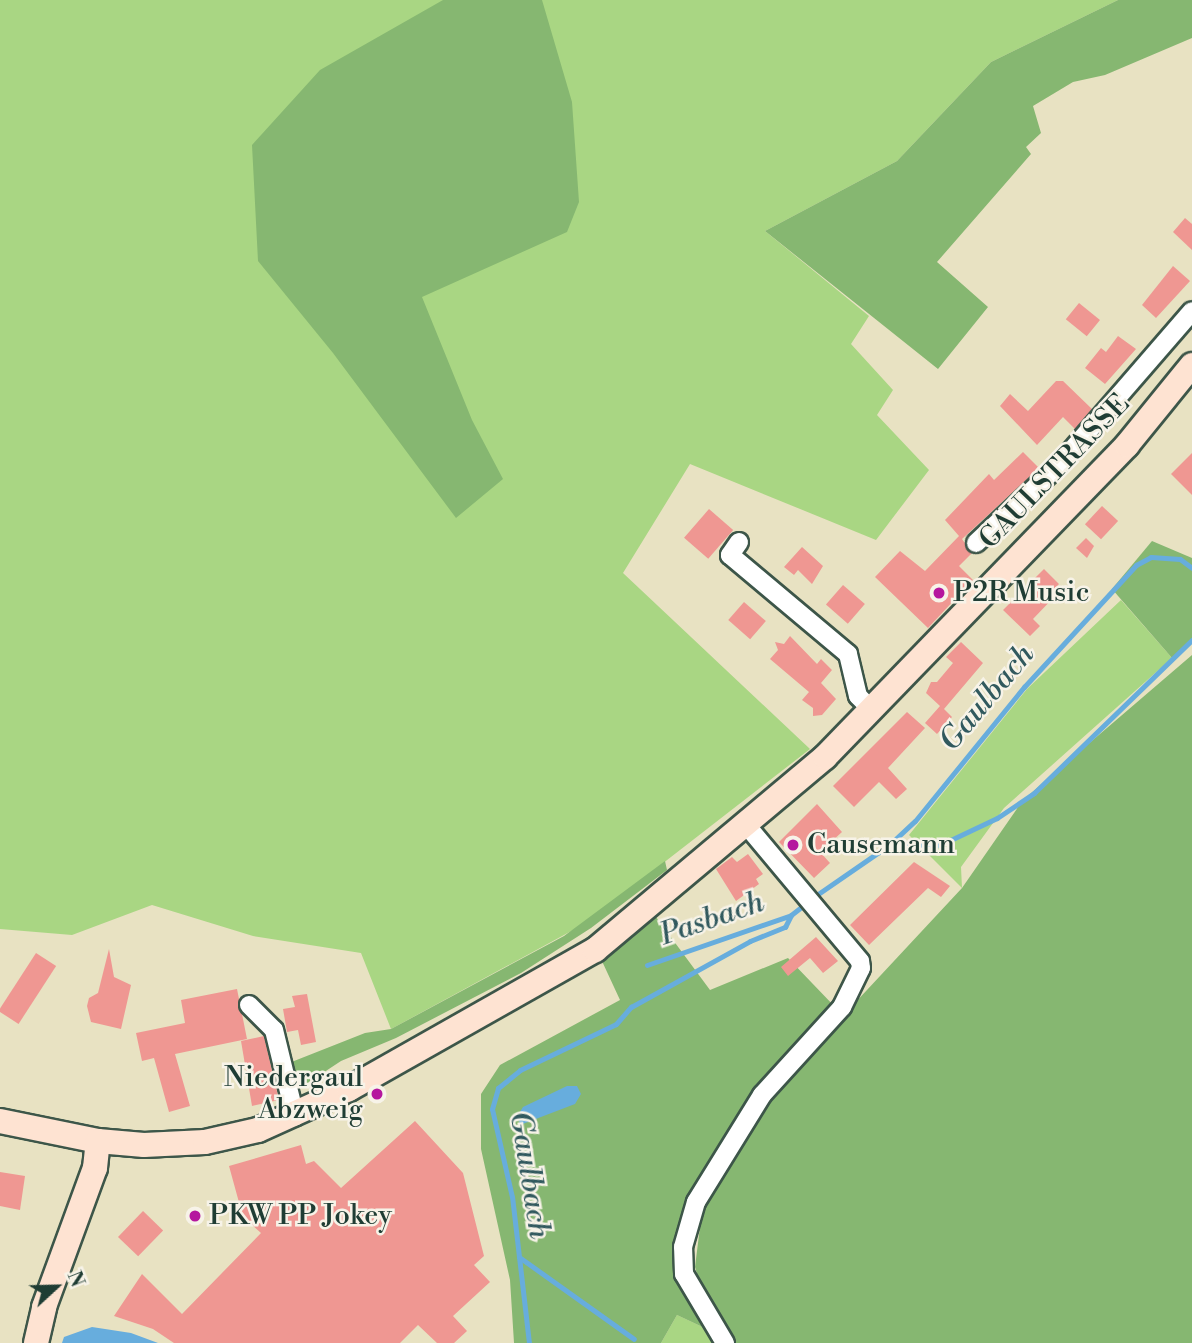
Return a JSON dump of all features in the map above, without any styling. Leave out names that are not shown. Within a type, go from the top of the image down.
[{"type":"main road","name":"GAULSTRASSE","points":[[0,1121],[98,1141],[205,1142],[258,1130],[295,1116],[595,950],[747,827],[872,710],[1126,445],[1192,365]]},
{"type":"main road","points":[[36,1343],[44,1307],[95,1168],[98,1141]]},
{"type":"street","name":"GAULSTRASSE","points":[[976,543],[1057,467],[1192,311]]},
{"type":"street","points":[[739,542],[730,555],[848,654],[858,696],[872,710]]},
{"type":"street","points":[[725,1343],[684,1274],[683,1247],[696,1202],[762,1096],[842,1007],[859,977],[860,961],[747,827]]},
{"type":"street","points":[[249,1005],[274,1030],[295,1116]]},
{"type":"green space","points":[[0,0],[1118,0],[991,62],[897,161],[765,231],[869,316],[851,344],[893,390],[877,415],[929,470],[876,540],[690,464],[623,573],[810,749],[586,923],[391,1029],[361,953],[253,936],[152,905],[72,935],[0,929]]},
{"type":"green space","points":[[443,0],[542,0],[572,102],[579,202],[567,232],[422,297],[472,420],[503,479],[456,518],[333,353],[258,261],[252,145],[320,70]]},
{"type":"green space","points":[[1118,0],[1192,0],[1192,38],[1105,75],[1073,82],[1033,106],[1041,133],[1026,147],[1031,154],[937,262],[988,307],[938,369],[765,231],[897,161],[991,62]]},
{"type":"green space","points":[[1152,541],[1192,558],[1192,639],[1172,658],[1112,589]]},
{"type":"green space","points":[[1121,600],[1172,658],[1004,808],[961,867],[962,888],[909,835],[1027,689]]},
{"type":"green space","points":[[1192,655],[1192,1343],[731,1343],[713,1328],[695,1267],[701,1219],[689,1260],[711,1331],[677,1315],[661,1343],[514,1343],[510,1280],[481,1149],[481,1094],[500,1065],[620,1000],[601,959],[656,917],[710,990],[788,958],[836,1008],[752,1111],[708,1202],[785,1078],[962,888],[1023,800]]},
{"type":"green space","points":[[665,861],[667,870],[591,928],[521,973],[396,1038],[341,1061],[294,1092],[289,1063],[365,1033],[391,1029],[564,936]]},
{"type":"green space","points":[[677,1315],[711,1331],[725,1343],[661,1343]]},
{"type":"water","points":[[567,1086],[577,1086],[581,1094],[575,1104],[520,1125],[518,1115],[523,1107]]},
{"type":"water","points":[[92,1327],[131,1333],[158,1343],[62,1343],[64,1337]]},
{"type":"building","points":[[1185,218],[1192,224],[1192,250],[1173,232]]},
{"type":"building","points":[[1173,266],[1190,281],[1156,318],[1142,305]]},
{"type":"building","points":[[1079,303],[1100,320],[1087,336],[1066,319]]},
{"type":"building","points":[[1118,336],[1136,349],[1105,384],[1085,368],[1101,348],[1106,352]]},
{"type":"building","points":[[1056,381],[1063,381],[1092,409],[1075,429],[1063,417],[1037,445],[1000,406],[1010,394],[1028,411]]},
{"type":"building","points":[[1023,452],[1039,468],[962,539],[972,553],[959,566],[973,580],[928,628],[875,577],[900,551],[925,571],[959,536],[945,520],[989,474],[994,480]]},
{"type":"building","points":[[1192,453],[1192,495],[1171,474]]},
{"type":"building","points":[[1102,506],[1118,521],[1101,539],[1085,524]]},
{"type":"building","points":[[709,509],[733,530],[708,559],[684,538]]},
{"type":"building","points":[[1086,538],[1094,546],[1087,558],[1076,548]]},
{"type":"building","points":[[802,547],[823,566],[812,584],[798,570],[794,575],[784,567]]},
{"type":"building","points":[[1044,569],[1059,584],[1052,591],[1056,595],[1033,619],[1040,626],[1030,636],[1003,610]]},
{"type":"building","points":[[843,585],[865,604],[848,624],[826,605]]},
{"type":"building","points":[[744,602],[766,621],[750,639],[728,620]]},
{"type":"building","points":[[790,636],[817,664],[821,659],[832,670],[821,683],[836,699],[822,715],[813,716],[813,708],[802,700],[809,692],[770,659],[778,650],[775,642],[784,644]]},
{"type":"building","points":[[961,642],[983,663],[944,709],[952,717],[937,734],[925,723],[940,706],[926,693],[931,682],[937,682],[953,663],[946,657]]},
{"type":"building","points":[[907,712],[925,728],[888,768],[907,789],[896,799],[879,782],[854,807],[833,786]]},
{"type":"building","points":[[817,804],[842,832],[820,852],[830,863],[814,878],[779,842]]},
{"type":"building","points":[[748,854],[763,874],[756,879],[759,884],[736,901],[716,869],[732,857],[737,862]]},
{"type":"building","points":[[914,862],[950,886],[941,897],[928,888],[869,945],[850,925]]},
{"type":"building","points":[[816,937],[838,961],[823,973],[810,958],[788,976],[781,967]]},
{"type":"building","points":[[109,949],[114,977],[131,985],[121,1029],[91,1022],[87,1006],[89,998],[98,993]]},
{"type":"building","points":[[36,953],[56,966],[19,1024],[0,1012],[0,1008]]},
{"type":"building","points":[[237,989],[247,1039],[175,1054],[190,1106],[169,1112],[154,1058],[142,1061],[136,1033],[185,1023],[181,1000]]},
{"type":"building","points":[[307,994],[316,1042],[301,1045],[298,1030],[287,1032],[283,1009],[295,1007],[292,996]]},
{"type":"building","points":[[264,1036],[279,1100],[252,1106],[241,1041]]},
{"type":"building","points":[[415,1121],[463,1173],[484,1256],[474,1265],[490,1282],[453,1316],[467,1331],[454,1343],[437,1343],[418,1325],[400,1343],[174,1343],[153,1329],[114,1316],[142,1274],[182,1314],[261,1233],[243,1217],[229,1166],[301,1145],[306,1164],[314,1161],[341,1188]]},
{"type":"building","points":[[0,1172],[25,1176],[20,1210],[0,1206]]},
{"type":"building","points":[[143,1211],[163,1230],[138,1256],[118,1237]]},
{"type":"waterway","name":"Gaulbach","points":[[889,845],[915,821],[1024,687],[1136,565],[1151,557],[1180,559],[1192,568]]},
{"type":"waterway","points":[[529,1343],[512,1197],[492,1109],[498,1088],[520,1070],[616,1024],[631,1007],[750,941],[785,927],[791,915],[889,845],[940,845],[997,818],[1034,793],[1192,640]]},
{"type":"waterway","name":"Pasbach","points":[[647,965],[791,915]]},
{"type":"waterway","points":[[519,1257],[634,1339]]},
{"type":"place","name":"P2R Music","points":[[939,593]]},
{"type":"place","name":"Causemann","points":[[793,845]]},
{"type":"place","name":"Niedergaul Abzweig","points":[[377,1094]]},
{"type":"place","name":"PKW PP Jokey","points":[[195,1216]]}]
